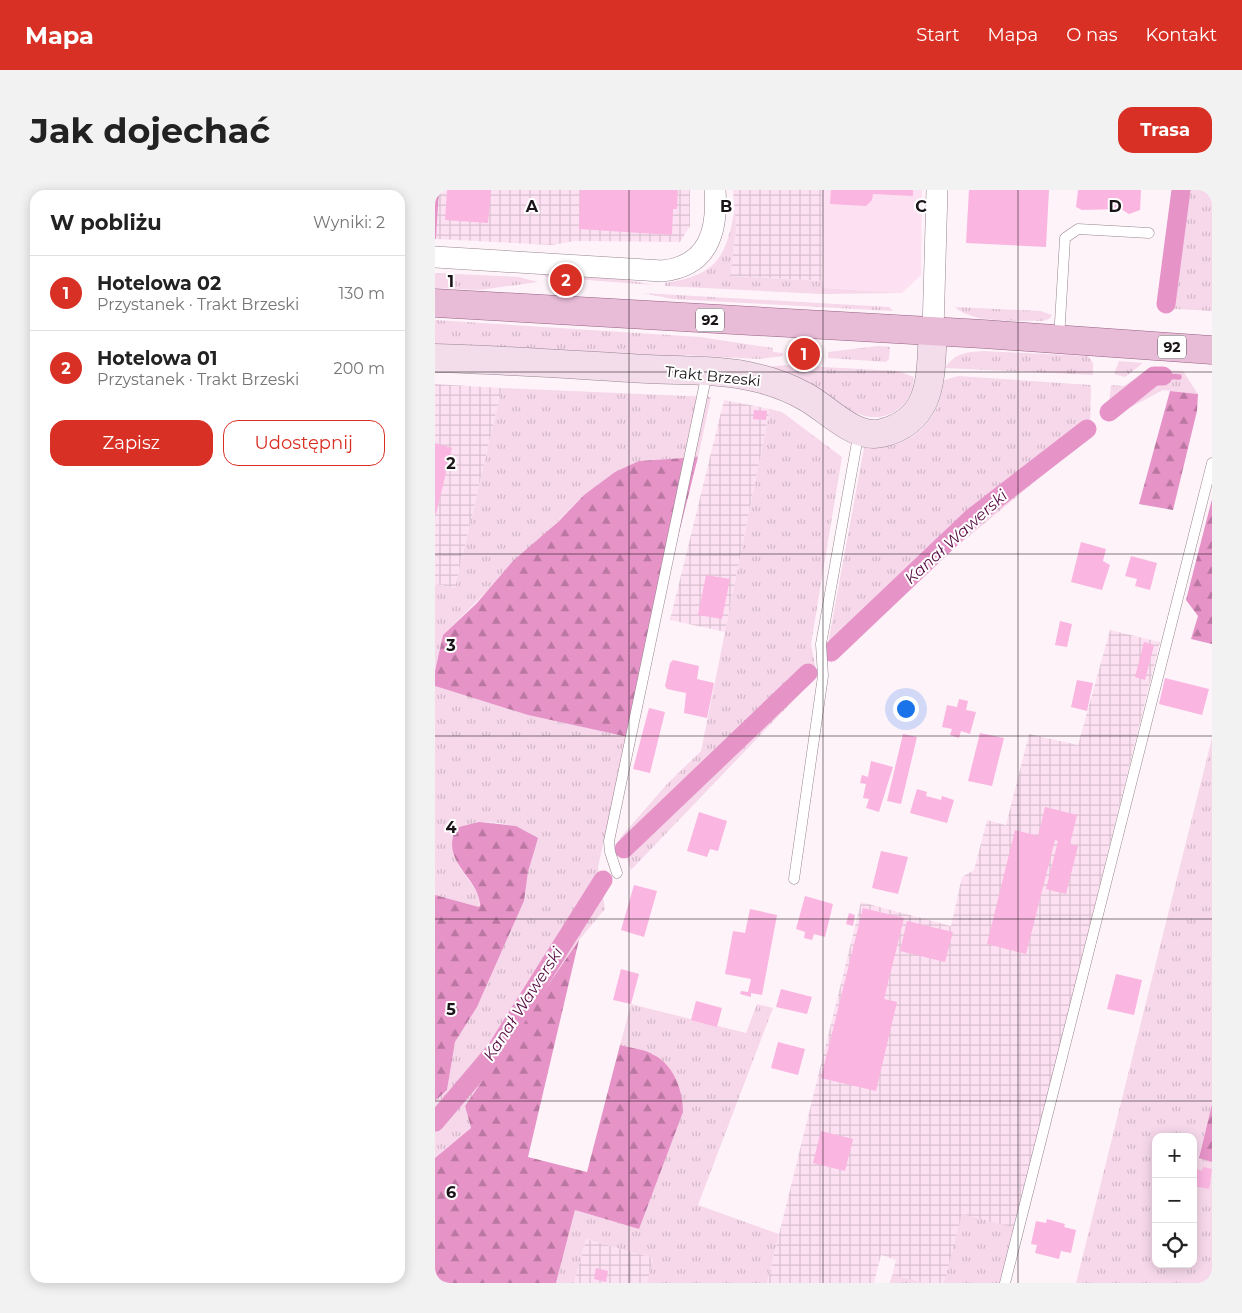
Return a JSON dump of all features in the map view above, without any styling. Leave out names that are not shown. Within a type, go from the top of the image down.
[{"type":"main road","name":"92","points":[[435,303],[933,331],[1212,350]]},
{"type":"street","points":[[435,257],[662,271],[674,270],[693,260],[710,241],[717,216],[715,190]]},
{"type":"street","points":[[933,331],[937,190]]},
{"type":"street","name":"Trakt Brzeski","points":[[435,358],[470,363],[707,372],[754,377],[784,386],[807,397],[859,430],[869,434],[887,432],[906,422],[919,411],[929,386],[933,331]]},
{"type":"lane","points":[[1059,340],[1065,238],[1078,229],[1149,233]]},
{"type":"lane","points":[[617,873],[610,852],[611,833],[706,387],[707,372]]},
{"type":"lane","points":[[794,879],[823,676],[821,644],[859,430]]},
{"type":"lane","points":[[1005,1283],[1212,462]]},
{"type":"shaded area","points":[[439,190],[690,190],[690,226],[680,242],[575,241],[552,245],[436,239]]},
{"type":"shaded area","points":[[733,190],[822,190],[822,281],[730,276],[736,230]]},
{"type":"shaded area","points":[[822,190],[922,190],[921,275],[902,293],[823,288]]},
{"type":"shaded area","points":[[435,384],[502,388],[455,588],[435,584]]},
{"type":"shaded area","points":[[724,400],[770,409],[725,632],[670,620]]},
{"type":"shaded area","points":[[1110,630],[1160,642],[1001,1283],[890,1283],[896,1260],[881,1255],[874,1283],[767,1283],[861,902],[951,926],[962,877],[974,870],[987,820],[1006,825],[1029,734],[1078,745]]},
{"type":"shaded area","points":[[586,1239],[654,1258],[647,1283],[574,1283]]},
{"type":"green space","points":[[435,190],[439,190],[436,239],[435,239]]},
{"type":"green space","points":[[1173,190],[1212,190],[1212,311],[1158,308]]},
{"type":"green space","points":[[735,208],[736,230],[730,276],[822,281],[823,288],[902,293],[821,294],[665,286],[665,283],[697,275],[708,269],[716,261],[723,252],[728,240]]},
{"type":"green space","points":[[535,271],[601,275],[654,285],[547,277]]},
{"type":"green space","points":[[435,273],[519,277],[538,282],[480,290],[435,288]]},
{"type":"green space","points":[[643,293],[889,307],[893,311],[672,299]]},
{"type":"green space","points":[[955,307],[1041,311],[1052,315],[1049,319],[1042,321],[996,320],[972,316]]},
{"type":"green space","points":[[435,320],[700,337],[773,348],[773,352],[783,353],[783,356],[759,359],[685,355],[684,362],[435,346]]},
{"type":"green space","points":[[878,346],[890,347],[889,359],[886,362],[828,358],[828,352]]},
{"type":"green space","points":[[984,351],[1088,356],[1093,363],[1093,375],[945,368],[953,359],[961,354]]},
{"type":"green space","points":[[1119,361],[1143,363],[1125,377],[1114,374]]},
{"type":"green space","points":[[786,365],[898,371],[914,377],[910,395],[901,407],[886,416],[874,417],[852,411],[803,385],[759,368]]},
{"type":"green space","points":[[1149,369],[1183,371],[1198,394],[1163,390],[1107,420],[1111,385],[1124,386]]},
{"type":"green space","points":[[958,376],[1091,385],[1090,436],[950,552],[831,663],[829,638],[864,448],[895,444],[919,432],[936,410],[944,380]]},
{"type":"green space","points":[[502,388],[711,397],[698,457],[639,461],[584,495],[443,635],[435,671],[435,584],[455,588]]},
{"type":"green space","points":[[1170,391],[1198,394],[1197,411],[1173,510],[1139,504]]},
{"type":"green space","points":[[770,409],[782,412],[842,457],[811,644],[817,676],[631,870],[620,838],[667,784],[701,751]]},
{"type":"green space","points":[[698,457],[628,737],[528,715],[435,686],[435,671],[443,635],[477,603],[513,561],[559,521],[584,495],[615,472],[639,461]]},
{"type":"green space","points":[[1212,499],[1212,644],[1191,639],[1198,616],[1186,600]]},
{"type":"green space","points":[[435,686],[528,715],[628,737],[598,867],[605,909],[579,940],[465,1106],[471,1128],[435,1158],[435,1101],[447,1090],[455,1042],[477,1007],[524,901],[528,872],[537,838],[516,828],[498,823],[478,823],[455,828],[452,845],[460,868],[480,896],[479,907],[435,895]]},
{"type":"green space","points":[[1212,738],[1212,1104],[1199,1157],[1212,1162],[1212,1283],[1076,1283]]},
{"type":"green space","points":[[479,822],[516,826],[538,838],[528,872],[524,901],[477,1007],[455,1042],[447,1090],[435,1101],[435,895],[479,907],[479,897],[476,890],[456,861],[452,844],[455,828]]},
{"type":"green space","points":[[579,940],[528,1157],[587,1172],[620,1045],[646,1051],[661,1059],[676,1079],[683,1104],[683,1112],[639,1229],[575,1210],[556,1283],[435,1283],[435,1158],[471,1128],[465,1106]]},
{"type":"green space","points":[[631,1004],[746,1033],[757,1004],[773,1008],[698,1205],[779,1234],[767,1283],[647,1283],[653,1258],[586,1239],[574,1283],[556,1283],[575,1210],[639,1229],[650,1196],[655,1055],[620,1045]]},
{"type":"green space","points":[[1212,1104],[1212,1162],[1199,1158]]},
{"type":"green space","points":[[962,1214],[1015,1228],[1001,1283],[944,1283]]},
{"type":"green space","points":[[892,1275],[925,1283],[890,1283]]},
{"type":"building","points":[[447,190],[491,190],[488,223],[445,220]]},
{"type":"building","points":[[580,190],[678,190],[677,209],[673,209],[672,235],[579,229]]},
{"type":"building","points":[[831,190],[913,190],[913,196],[873,194],[872,200],[866,206],[830,204]]},
{"type":"building","points":[[969,190],[1049,190],[1046,247],[966,243]]},
{"type":"building","points":[[1078,190],[1141,190],[1140,210],[1129,214],[1121,209],[1082,210],[1076,207]]},
{"type":"building","points":[[754,410],[767,411],[766,420],[753,419]]},
{"type":"building","points":[[435,443],[452,448],[436,514],[435,514]]},
{"type":"building","points":[[1081,542],[1106,549],[1103,561],[1110,565],[1102,590],[1071,582]]},
{"type":"building","points":[[1131,556],[1157,563],[1150,590],[1135,586],[1137,579],[1125,576]]},
{"type":"building","points":[[706,575],[730,579],[722,619],[698,615]]},
{"type":"building","points":[[1060,621],[1072,624],[1067,647],[1055,645]]},
{"type":"building","points":[[1144,642],[1154,645],[1145,680],[1135,677]]},
{"type":"building","points":[[673,660],[699,666],[697,679],[714,683],[707,718],[684,713],[686,693],[667,689],[665,686],[670,663]]},
{"type":"building","points":[[1165,678],[1209,689],[1202,715],[1159,704]]},
{"type":"building","points":[[1077,680],[1093,683],[1087,711],[1071,707]]},
{"type":"building","points":[[959,699],[968,701],[966,710],[976,712],[970,734],[961,731],[959,738],[950,735],[952,729],[942,727],[947,705],[957,707]]},
{"type":"building","points":[[649,708],[665,712],[650,773],[633,769]]},
{"type":"building","points":[[980,733],[1004,738],[992,786],[968,781]]},
{"type":"building","points":[[903,734],[917,737],[901,804],[887,801]]},
{"type":"building","points":[[871,761],[893,767],[879,812],[866,808],[869,799],[863,798],[866,784],[860,783],[862,775],[868,777]]},
{"type":"building","points":[[917,789],[927,792],[926,796],[941,800],[942,796],[954,800],[947,823],[910,813]]},
{"type":"building","points":[[1045,807],[1077,815],[1070,844],[1078,846],[1066,894],[1046,889],[1058,841],[1055,840],[1026,954],[987,944],[1015,830],[1038,836]]},
{"type":"building","points":[[699,812],[727,821],[718,851],[710,849],[707,857],[687,851]]},
{"type":"building","points":[[881,851],[908,857],[898,894],[872,888]]},
{"type":"building","points":[[634,885],[657,891],[644,937],[621,930]]},
{"type":"building","points":[[805,896],[833,904],[825,937],[814,934],[812,940],[804,938],[805,932],[796,929]]},
{"type":"building","points":[[863,908],[904,918],[884,999],[897,1002],[876,1091],[821,1078]]},
{"type":"building","points":[[750,909],[777,915],[762,995],[751,993],[751,997],[740,994],[741,991],[748,992],[751,979],[725,974],[733,931],[745,933]]},
{"type":"building","points":[[849,913],[855,915],[853,926],[846,924]]},
{"type":"building","points":[[907,921],[953,932],[945,962],[900,951]]},
{"type":"building","points":[[621,969],[639,974],[631,1004],[613,1000]]},
{"type":"building","points":[[1116,974],[1142,980],[1134,1015],[1107,1009]]},
{"type":"building","points":[[781,989],[812,997],[807,1014],[776,1007]]},
{"type":"building","points":[[696,1001],[722,1008],[717,1027],[691,1020]]},
{"type":"building","points":[[778,1042],[805,1049],[798,1075],[771,1068]]},
{"type":"building","points":[[821,1131],[853,1139],[845,1171],[813,1163]]},
{"type":"building","points":[[1203,1167],[1212,1169],[1209,1189],[1197,1187],[1197,1169],[1202,1171]]},
{"type":"building","points":[[1047,1219],[1065,1224],[1064,1227],[1076,1230],[1071,1253],[1061,1251],[1059,1259],[1035,1253],[1037,1245],[1031,1244],[1036,1221],[1046,1223]]},
{"type":"building","points":[[596,1268],[608,1271],[606,1282],[594,1279]]},
{"type":"waterway","name":"Kanał Wawerski","points":[[1166,304],[1181,190]]},
{"type":"waterway","name":"Kanał Wawerski","points":[[1109,412],[1154,376],[1163,376]]},
{"type":"waterway","points":[[1163,376],[1179,377]]},
{"type":"waterway","name":"Kanał Wawerski","points":[[831,652],[973,517],[1087,429]]},
{"type":"waterway","name":"Kanał Wawerski","points":[[624,849],[808,673]]},
{"type":"waterway","name":"Kanał Wawerski","points":[[435,1122],[496,1050],[603,880]]},
{"type":"place","name":"Hotelowa 01","points":[[566,280]]},
{"type":"place","name":"Hotelowa 02","points":[[804,354]]}]
